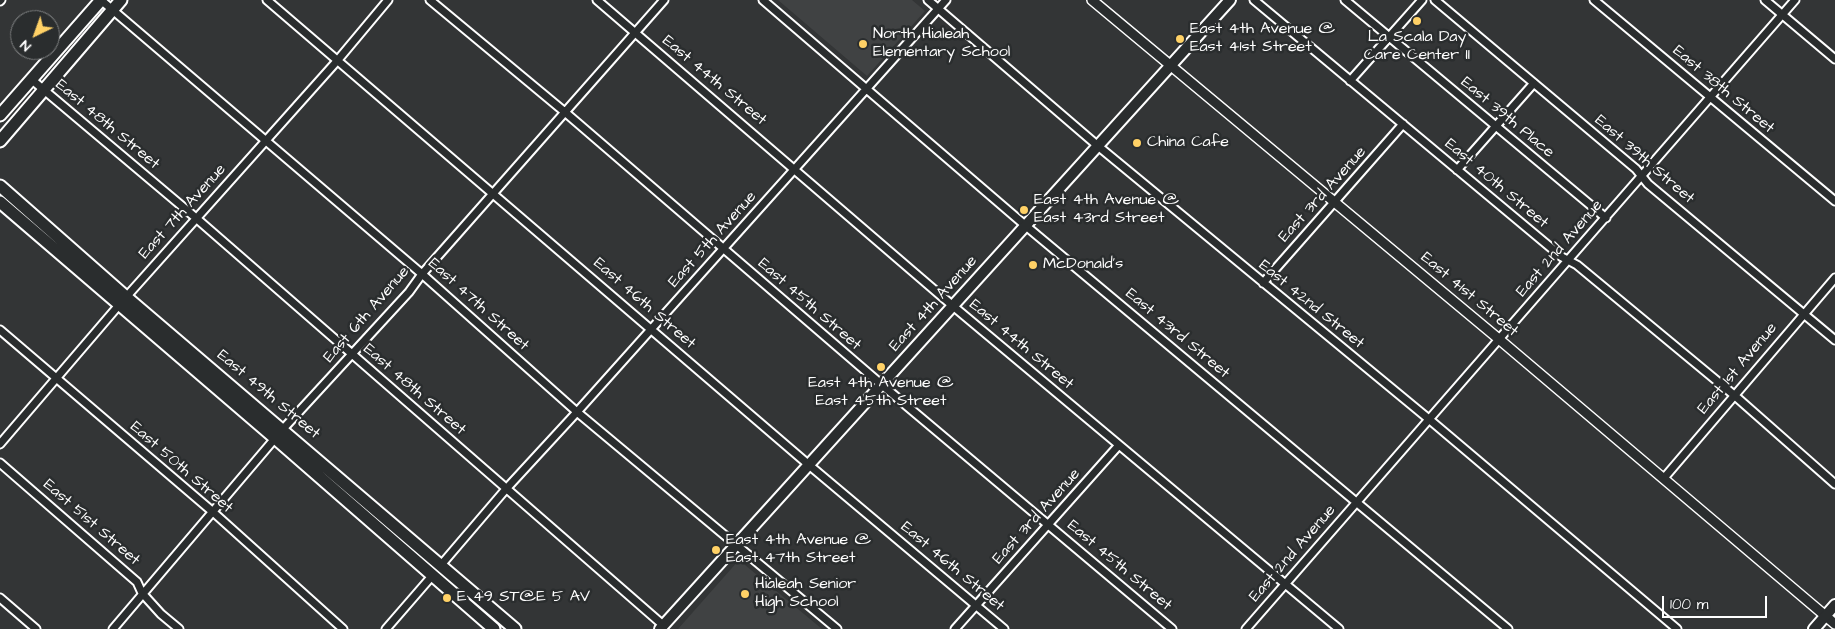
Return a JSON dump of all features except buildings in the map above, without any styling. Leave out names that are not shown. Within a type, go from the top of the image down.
[{"type":"main road","points":[[0,115],[101,0]]},
{"type":"main road","points":[[0,141],[121,0]]},
{"type":"main road","name":"East 4th Avenue","points":[[662,627],[1230,0]]},
{"type":"main road","name":"East 49th Street","points":[[0,186],[123,301],[275,438],[494,629]]},
{"type":"main road","name":"East 49th Street","points":[[0,202],[283,429],[515,629]]},
{"type":"main road","points":[[382,532],[391,534],[428,565],[441,565]]},
{"type":"main road","points":[[432,576],[444,577],[470,598],[485,603]]},
{"type":"main road","points":[[1814,629],[1835,604]]},
{"type":"street","name":"East 47th Street","points":[[101,0],[422,274],[577,412],[837,629]]},
{"type":"street","name":"East 46th Street","points":[[267,0],[809,465],[1004,629]]},
{"type":"street","name":"East 7th Avenue","points":[[0,444],[196,218],[337,61],[388,0]]},
{"type":"street","name":"East 45th Street","points":[[430,0],[566,113],[882,385],[1172,629]]},
{"type":"street","name":"East 44th Street","points":[[597,0],[796,169],[953,306],[1339,629]]},
{"type":"street","name":"East 6th Avenue","points":[[112,629],[275,438],[409,292],[422,274],[492,193],[566,113],[664,0]]},
{"type":"street","name":"East 43rd Street","points":[[763,0],[1026,226],[1508,629]]},
{"type":"street","name":"East 42nd Street","points":[[928,0],[1098,146],[1430,420],[1677,629]]},
{"type":"street","name":"East 5th Avenue","points":[[441,565],[506,489],[796,169],[946,0]]},
{"type":"street","name":"East 41st Street","points":[[1092,0],[1500,340],[1835,624]]},
{"type":"street","name":"East 40th Street","points":[[1254,0],[1562,257],[1569,259],[1734,395],[1835,484]]},
{"type":"street","name":"East 39th Place","points":[[1345,0],[1606,218]]},
{"type":"street","points":[[1350,81],[1422,0]]},
{"type":"street","name":"East 39th Street","points":[[1435,0],[1835,340]]},
{"type":"street","name":"East 38th Street","points":[[1594,0],[1835,201]]},
{"type":"street","points":[[1765,0],[1835,59]]},
{"type":"street","name":"East 2nd Avenue","points":[[1246,629],[1795,0]]},
{"type":"street","name":"East 48th Street","points":[[31,79],[196,218],[662,627]]},
{"type":"street","points":[[1457,170],[1534,83]]},
{"type":"street","name":"East 3rd Avenue","points":[[1263,283],[1403,124]]},
{"type":"street","name":"East 1st Avenue","points":[[1664,478],[1835,278]]},
{"type":"street","name":"East 50th Street","points":[[0,330],[55,379],[213,512],[343,629]]},
{"type":"street","name":"East 3rd Avenue","points":[[955,629],[1119,445]]},
{"type":"street","name":"East 51st Street","points":[[0,463],[137,582],[142,594],[179,629]]},
{"type":"street","points":[[386,629],[432,576]]},
{"type":"street","points":[[0,598],[36,629]]},
{"type":"shaded area","name":"North Hialeah Elementary School","points":[[778,0],[912,0],[925,11],[867,76]]},
{"type":"shaded area","name":"Hialeah Senior High School","points":[[739,560],[822,629],[678,629]]},
{"type":"place","name":"La Scala Day Care Center II","points":[[1417,21]]},
{"type":"place","name":"East 4th Avenue @ East 41st Street","points":[[1180,39]]},
{"type":"place","name":"North Hialeah Elementary School","points":[[863,44]]},
{"type":"place","name":"China Cafe","points":[[1137,143]]},
{"type":"place","name":"East 4th Avenue @ East 43rd Street","points":[[1024,210]]},
{"type":"place","name":"McDonald's","points":[[1033,265]]},
{"type":"place","name":"East 4th Avenue @ East 45th Street","points":[[881,367]]},
{"type":"place","name":"East 4th Avenue @ East 47th Street","points":[[716,550]]},
{"type":"place","name":"Hialeah Senior High School","points":[[745,594]]},
{"type":"place","name":"E 49 ST@E 5 AV","points":[[447,598]]}]
